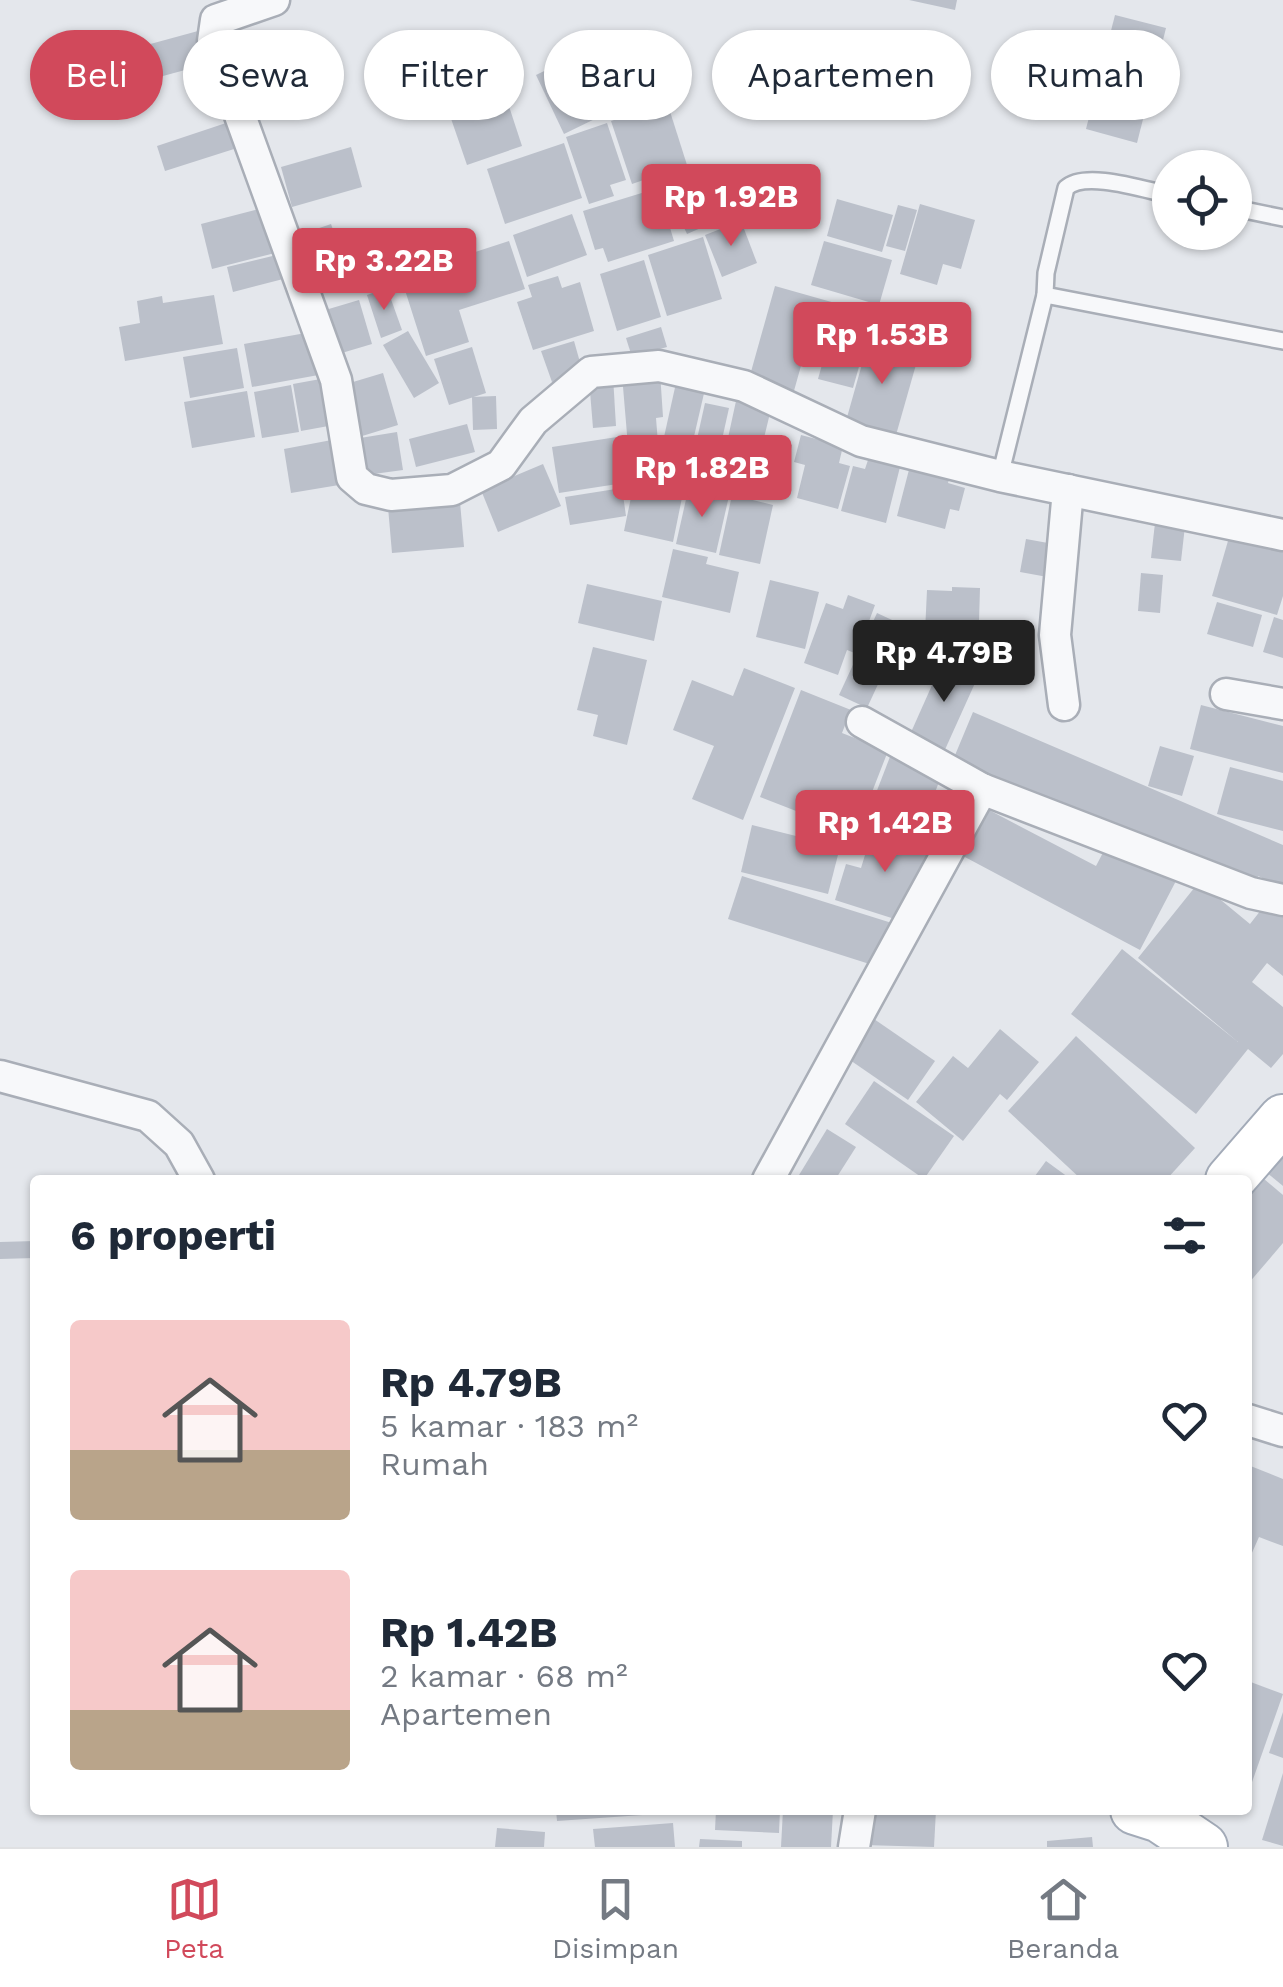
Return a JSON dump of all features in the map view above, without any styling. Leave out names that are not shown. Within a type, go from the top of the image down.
[{"type":"main road","points":[[1234,1175],[1283,1119]]},
{"type":"main road","points":[[1151,1815],[1203,1847]]},
{"type":"street","points":[[274,0],[221,17],[212,28],[213,41],[336,380],[352,477],[366,489],[390,495],[452,490],[501,465],[533,422],[591,372],[659,366],[744,386],[860,441],[1000,476],[1283,536]]},
{"type":"street","points":[[1064,705],[1055,635],[1068,490]]},
{"type":"street","points":[[1226,694],[1283,704]]},
{"type":"street","points":[[862,722],[982,788],[1252,893],[1283,900]]},
{"type":"street","points":[[771,1175],[982,788]]},
{"type":"street","points":[[0,1076],[148,1116],[179,1144],[196,1175]]},
{"type":"street","points":[[1252,1421],[1283,1431]]},
{"type":"street","points":[[854,1847],[859,1815]]},
{"type":"lane","points":[[1000,476],[1045,295],[1046,272],[1066,188],[1086,179],[1152,192]]},
{"type":"lane","points":[[1252,212],[1283,218]]},
{"type":"lane","points":[[1045,295],[1283,341]]},
{"type":"building","points":[[909,0],[957,0],[955,10]]},
{"type":"building","points":[[1115,15],[1166,28],[1165,30],[1111,30]]},
{"type":"building","points":[[183,35],[183,71],[163,76],[163,41]]},
{"type":"building","points":[[544,71],[544,92],[536,75]]},
{"type":"building","points":[[451,120],[513,120],[522,146],[467,165]]},
{"type":"building","points":[[557,120],[593,120],[564,134]]},
{"type":"building","points":[[673,120],[687,165],[632,184],[611,121]]},
{"type":"building","points":[[1088,120],[1143,120],[1137,143],[1086,129]]},
{"type":"building","points":[[226,123],[234,149],[165,171],[157,146]]},
{"type":"building","points":[[607,123],[626,180],[610,185],[614,196],[589,204],[566,137]]},
{"type":"building","points":[[564,143],[582,198],[505,224],[487,169]]},
{"type":"building","points":[[351,147],[362,187],[292,207],[281,167]]},
{"type":"building","points":[[704,170],[726,217],[687,234],[666,189]]},
{"type":"building","points":[[658,188],[674,241],[608,262],[603,248],[595,250],[583,211]]},
{"type":"building","points":[[837,199],[893,215],[882,252],[827,236]]},
{"type":"building","points":[[920,204],[975,220],[961,269],[943,264],[937,285],[900,274]]},
{"type":"building","points":[[898,205],[917,210],[905,251],[886,246]]},
{"type":"building","points":[[271,206],[283,251],[212,269],[201,224]]},
{"type":"building","points":[[572,214],[587,255],[527,277],[513,235]]},
{"type":"building","points":[[741,221],[757,263],[722,277],[705,235]]},
{"type":"building","points":[[331,224],[344,261],[305,274],[293,237]]},
{"type":"building","points":[[703,237],[722,299],[667,316],[648,255]]},
{"type":"building","points":[[509,241],[525,289],[459,310],[469,342],[426,356],[404,287],[432,278],[429,267]]},
{"type":"building","points":[[824,241],[892,260],[879,305],[811,285]]},
{"type":"building","points":[[285,253],[291,277],[233,292],[227,267]]},
{"type":"building","points":[[644,260],[661,317],[617,331],[600,274]]},
{"type":"building","points":[[558,276],[562,288],[580,282],[594,331],[533,350],[517,302],[532,297],[528,285]]},
{"type":"building","points":[[775,286],[835,303],[826,334],[811,330],[792,398],[747,386]]},
{"type":"building","points":[[387,288],[402,330],[381,338],[367,295]]},
{"type":"building","points":[[214,295],[223,344],[125,361],[119,327],[140,323],[137,301],[162,296],[163,303]]},
{"type":"building","points":[[359,300],[372,344],[335,355],[322,311]]},
{"type":"building","points":[[839,304],[874,313],[853,388],[818,379]]},
{"type":"building","points":[[661,327],[667,347],[632,357],[626,338]]},
{"type":"building","points":[[317,331],[324,374],[252,387],[244,344]]},
{"type":"building","points":[[408,331],[439,383],[414,398],[383,345]]},
{"type":"building","points":[[871,332],[921,347],[894,442],[844,428]]},
{"type":"building","points":[[574,341],[583,373],[552,382],[541,351]]},
{"type":"building","points":[[472,347],[486,393],[449,405],[434,359]]},
{"type":"building","points":[[237,348],[244,388],[190,398],[183,357]]},
{"type":"building","points":[[660,372],[663,417],[656,418],[659,456],[629,458],[622,375]]},
{"type":"building","points":[[383,373],[398,425],[359,437],[343,385]]},
{"type":"building","points":[[613,377],[616,426],[593,428],[589,379]]},
{"type":"building","points":[[326,378],[334,425],[301,431],[293,384]]},
{"type":"building","points":[[676,383],[705,389],[686,471],[658,464]]},
{"type":"building","points":[[291,385],[299,432],[262,438],[254,392]]},
{"type":"building","points":[[247,391],[255,437],[192,448],[184,402]]},
{"type":"building","points":[[496,396],[497,429],[473,430],[472,397]]},
{"type":"building","points":[[736,401],[771,409],[764,438],[792,445],[780,499],[718,484]]},
{"type":"building","points":[[705,403],[729,408],[713,480],[689,475]]},
{"type":"building","points":[[467,424],[475,452],[416,467],[409,439]]},
{"type":"building","points":[[397,432],[403,470],[359,476],[354,439]]},
{"type":"building","points":[[801,435],[843,446],[839,463],[850,466],[838,509],[797,498],[805,465],[794,462]]},
{"type":"building","points":[[617,437],[624,483],[559,493],[552,447]]},
{"type":"building","points":[[337,439],[345,484],[291,493],[284,449]]},
{"type":"building","points":[[870,454],[901,463],[886,523],[841,511],[853,466],[865,469]]},
{"type":"building","points":[[911,462],[951,473],[948,483],[965,488],[959,511],[950,509],[945,529],[897,516]]},
{"type":"building","points":[[543,464],[561,506],[498,532],[481,490]]},
{"type":"building","points":[[649,475],[685,483],[673,542],[624,531],[634,483],[646,486]]},
{"type":"building","points":[[689,486],[729,496],[716,553],[676,544]]},
{"type":"building","points":[[622,488],[626,516],[570,525],[565,497]]},
{"type":"building","points":[[732,495],[773,505],[760,564],[719,555]]},
{"type":"building","points":[[460,502],[464,547],[392,553],[388,507]]},
{"type":"building","points":[[1155,523],[1185,526],[1181,561],[1151,558]]},
{"type":"building","points":[[1230,534],[1283,549],[1283,596],[1277,615],[1212,596]]},
{"type":"building","points":[[1026,539],[1059,545],[1053,578],[1020,572]]},
{"type":"building","points":[[673,549],[708,557],[706,564],[739,572],[730,613],[662,597]]},
{"type":"building","points":[[1141,573],[1163,575],[1160,613],[1138,611]]},
{"type":"building","points":[[770,580],[819,592],[805,649],[756,637]]},
{"type":"building","points":[[587,584],[662,601],[654,641],[578,623]]},
{"type":"building","points":[[952,587],[980,588],[978,655],[956,654],[957,643],[935,642],[936,633],[925,632],[927,590],[952,591]]},
{"type":"building","points":[[848,595],[875,605],[857,654],[847,650],[838,675],[804,663],[826,603],[843,609]]},
{"type":"building","points":[[1217,602],[1262,615],[1253,647],[1207,634]]},
{"type":"building","points":[[877,613],[905,626],[867,708],[839,695]]},
{"type":"building","points":[[1274,617],[1283,620],[1283,658],[1263,652]]},
{"type":"building","points":[[908,632],[942,648],[928,679],[894,663]]},
{"type":"building","points":[[593,647],[647,660],[627,745],[593,736],[598,715],[577,710]]},
{"type":"building","points":[[945,656],[980,672],[943,754],[908,739]]},
{"type":"building","points":[[744,668],[795,688],[743,820],[692,799],[714,746],[673,730],[692,680],[733,696]]},
{"type":"building","points":[[801,690],[851,710],[842,733],[888,751],[858,828],[812,810],[809,816],[760,797]]},
{"type":"building","points":[[1201,705],[1283,726],[1283,773],[1190,749]]},
{"type":"building","points":[[973,712],[1283,845],[1283,887],[1258,876],[1253,889],[953,760]]},
{"type":"building","points":[[1160,746],[1194,756],[1182,796],[1148,786]]},
{"type":"building","points":[[893,749],[944,769],[917,839],[866,819]]},
{"type":"building","points":[[1230,767],[1283,781],[1283,831],[1217,814]]},
{"type":"building","points":[[939,804],[963,813],[952,842],[928,833]]},
{"type":"building","points":[[987,809],[1096,866],[1108,843],[1177,879],[1140,950],[963,856]]},
{"type":"building","points":[[752,825],[840,847],[828,894],[741,872]]},
{"type":"building","points":[[873,829],[934,848],[922,887],[912,884],[901,921],[835,900],[846,864],[861,868]]},
{"type":"building","points":[[742,876],[895,924],[882,968],[728,919]]},
{"type":"building","points":[[1199,882],[1250,924],[1268,901],[1283,913],[1283,976],[1267,963],[1252,982],[1283,1007],[1283,1054],[1271,1068],[1248,1049],[1196,1114],[1071,1014],[1122,949],[1238,1042],[1138,958]]},
{"type":"building","points":[[874,1019],[935,1061],[908,1100],[847,1058]]},
{"type":"building","points":[[1000,1029],[1039,1062],[1007,1100],[1000,1094],[963,1141],[916,1102],[953,1056],[968,1068]]},
{"type":"building","points":[[1076,1036],[1195,1148],[1171,1175],[1077,1175],[1008,1111]]},
{"type":"building","points":[[874,1081],[954,1136],[927,1175],[918,1175],[845,1124]]},
{"type":"building","points":[[827,1129],[856,1147],[838,1175],[799,1175]]},
{"type":"building","points":[[1283,1139],[1283,1186],[1260,1167]]},
{"type":"building","points":[[1046,1161],[1065,1175],[1036,1175]]},
{"type":"building","points":[[1257,1173],[1283,1195],[1283,1243],[1252,1279],[1252,1179]]},
{"type":"building","points":[[30,1241],[30,1258],[0,1259],[0,1242]]},
{"type":"building","points":[[1252,1467],[1283,1479],[1283,1546],[1259,1537],[1252,1553]]},
{"type":"building","points":[[1252,1682],[1283,1694],[1252,1782]]},
{"type":"building","points":[[1283,1712],[1283,1758],[1269,1753]]},
{"type":"building","points":[[1283,1773],[1283,1846],[1262,1840]]},
{"type":"building","points":[[556,1815],[642,1815],[557,1821]]},
{"type":"building","points":[[716,1815],[780,1815],[779,1833],[715,1830]]},
{"type":"building","points":[[783,1815],[833,1815],[831,1847],[781,1847]]},
{"type":"building","points":[[864,1815],[936,1815],[934,1847],[863,1845]]},
{"type":"building","points":[[673,1823],[675,1847],[595,1847],[593,1829]]},
{"type":"building","points":[[497,1828],[545,1832],[544,1847],[495,1847]]},
{"type":"building","points":[[1092,1837],[1093,1847],[1047,1847],[1047,1841]]},
{"type":"building","points":[[700,1839],[742,1841],[742,1847],[699,1847]]}]
